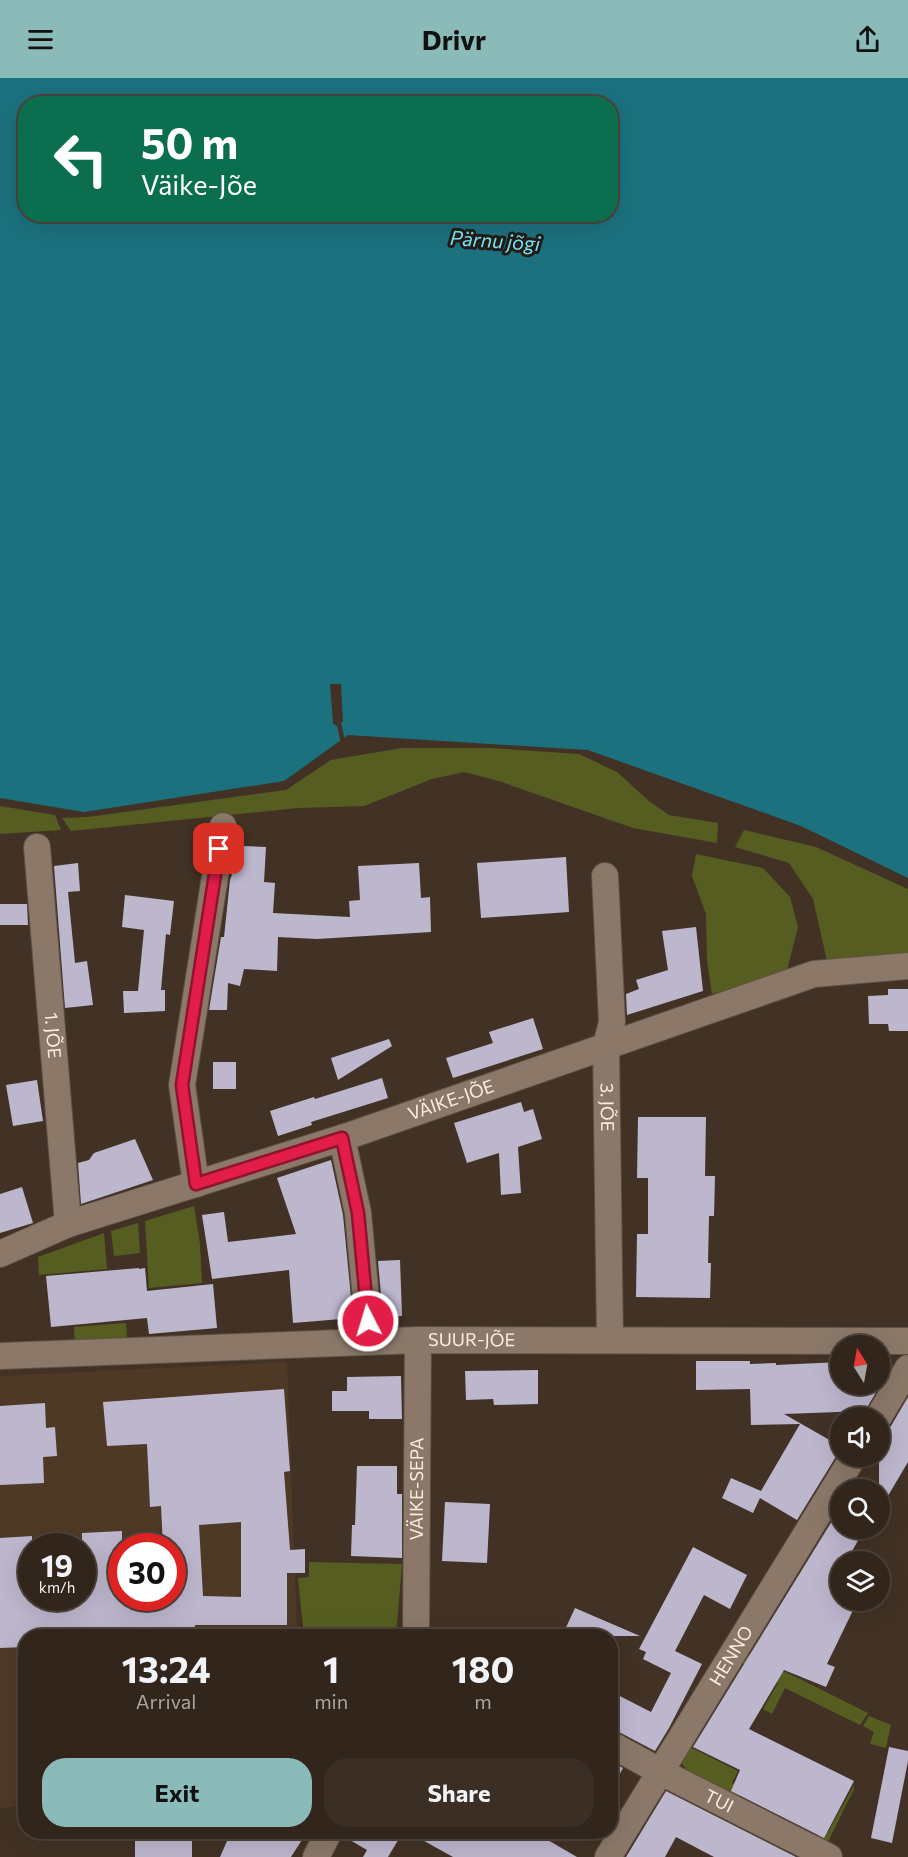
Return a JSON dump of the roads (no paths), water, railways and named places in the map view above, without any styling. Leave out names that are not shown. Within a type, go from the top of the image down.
[{"type":"street","points":[[196,1184],[182,1085],[223,826]]},
{"type":"street","name":"1. JÕE","points":[[38,847],[68,1224]]},
{"type":"street","name":"3. JÕE","points":[[605,876],[612,1022],[606,1046],[610,1340]]},
{"type":"street","name":"VÄIKE-JÕE","points":[[0,1254],[68,1224],[342,1138],[814,974],[908,966]]},
{"type":"street","points":[[342,1138],[358,1213],[370,1342]]},
{"type":"street","name":"SUUR-JÕE","points":[[0,1356],[418,1340],[908,1341]]},
{"type":"street","name":"VÄIKE-SEPA","points":[[417,1629],[418,1340]]},
{"type":"street","points":[[885,1407],[908,1368]]},
{"type":"street","name":"HENNO","points":[[608,1857],[847,1467]]},
{"type":"street","name":"TUI","points":[[618,1748],[829,1857]]},
{"type":"street","points":[[316,1857],[325,1839]]},
{"type":"water","name":"Pärnu jõgi","points":[[0,78],[908,78],[908,878],[801,826],[588,750],[348,735],[284,781],[84,812],[0,798]]}]
